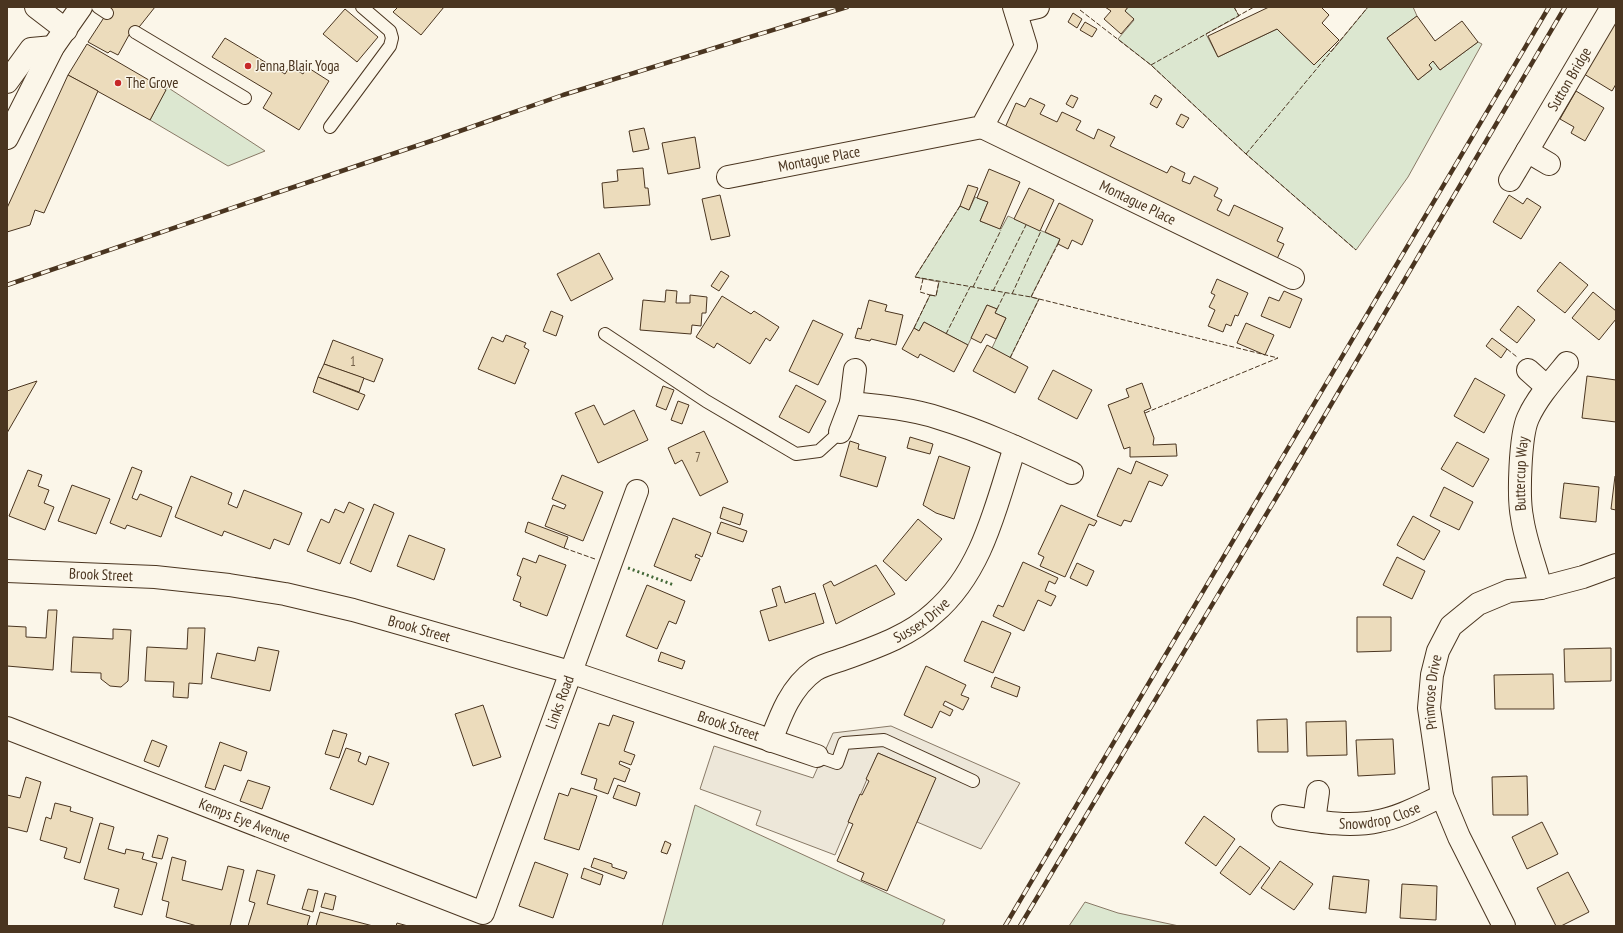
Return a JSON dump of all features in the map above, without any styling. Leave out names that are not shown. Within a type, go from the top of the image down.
[{"type":"street","points":[[36,7],[66,30]]},
{"type":"street","points":[[7,138],[53,47],[81,7]]},
{"type":"street","points":[[982,127],[1026,46],[1015,10],[1038,7]]},
{"type":"street","name":"Sutton Bridge","points":[[1510,180],[1612,7]]},
{"type":"street","points":[[7,82],[32,49],[53,47]]},
{"type":"street","name":"Montague Place","points":[[728,177],[982,127],[1293,278]]},
{"type":"street","points":[[1527,151],[1549,164]]},
{"type":"street","name":"Buttercup Way","points":[[1541,588],[1522,517],[1520,481],[1522,448],[1528,418],[1547,387],[1567,363]]},
{"type":"street","points":[[840,432],[851,403],[855,370]]},
{"type":"street","points":[[1528,370],[1547,387]]},
{"type":"street","points":[[851,403],[904,410],[938,418],[1015,447],[1072,473]]},
{"type":"street","name":"Sussex Drive","points":[[771,741],[782,710],[797,687],[816,670],[889,642],[914,629],[935,612],[959,587],[974,562],[990,526],[1015,447]]},
{"type":"street","name":"Links Road","points":[[483,913],[637,491]]},
{"type":"street","name":"Primrose Drive","points":[[1504,926],[1459,837],[1442,796],[1429,708],[1432,675],[1438,651],[1451,626],[1478,604],[1509,591],[1541,588],[1583,577],[1616,565]]},
{"type":"street","name":"Brook Street","points":[[7,571],[155,577],[229,585],[285,594],[353,610],[570,672],[817,756]]},
{"type":"street","name":"Kemps Eye Avenue","points":[[7,728],[483,913]]},
{"type":"street","name":"Snowdrop Close","points":[[1314,821],[1318,792]]},
{"type":"street","name":"Snowdrop Close","points":[[1283,816],[1347,824],[1379,821],[1410,810],[1442,796]]},
{"type":"lane","points":[[330,127],[390,46],[392,38],[390,31],[362,7]]},
{"type":"lane","points":[[135,32],[245,98]]},
{"type":"lane","points":[[604,334],[706,401],[796,454],[819,451],[840,432]]},
{"type":"lane","points":[[817,756],[837,763],[844,743],[884,740],[973,781]]},
{"type":"green space","points":[[1128,7],[1234,7],[1239,16],[1206,34],[1218,57],[1277,29],[1314,65],[1329,50],[1331,52],[1368,7],[1413,7],[1417,16],[1387,38],[1418,80],[1432,69],[1429,65],[1433,61],[1440,70],[1478,42],[1482,44],[1408,177],[1356,250],[1246,154],[1151,65],[1118,39],[1134,20],[1125,11]]},
{"type":"green space","points":[[167,87],[265,151],[228,166],[150,120]]},
{"type":"green space","points":[[975,197],[988,202],[980,221],[1001,229],[1008,216],[1060,239],[1031,297],[1039,299],[1010,358],[992,348],[1006,318],[995,313],[997,309],[987,305],[968,345],[924,322],[919,331],[914,328],[930,295],[936,296],[939,282],[915,277],[960,206],[969,210]]},
{"type":"green space","points":[[695,805],[945,920],[942,926],[662,926]]},
{"type":"green space","points":[[1085,902],[1118,913],[1179,926],[1069,926]]},
{"type":"shaded area","points":[[891,726],[1020,783],[981,849],[917,822],[935,778],[878,753],[835,855],[756,825],[761,811],[700,789],[714,746],[813,778],[833,733]]},
{"type":"building","points":[[112,7],[155,7],[132,36],[129,35],[118,55],[110,51],[108,53],[88,42]]},
{"type":"building","points":[[398,7],[444,7],[421,35],[393,12]]},
{"type":"building","points":[[1105,7],[1128,7],[1125,11],[1134,19],[1121,34],[1104,19],[1111,11]]},
{"type":"building","points":[[1269,7],[1321,7],[1329,15],[1322,23],[1339,40],[1314,65],[1277,29],[1218,57],[1208,36]]},
{"type":"building","points":[[345,9],[378,37],[357,62],[323,34]]},
{"type":"building","points":[[1073,13],[1082,19],[1077,28],[1068,22]]},
{"type":"building","points":[[1417,16],[1435,41],[1462,21],[1478,42],[1440,70],[1433,61],[1429,65],[1432,69],[1418,80],[1387,38]]},
{"type":"building","points":[[1616,19],[1616,84],[1612,91],[1584,74]]},
{"type":"building","points":[[1085,22],[1097,29],[1092,37],[1080,30]]},
{"type":"building","points":[[225,38],[285,74],[290,66],[303,74],[307,67],[329,81],[299,130],[263,108],[272,93],[212,57]]},
{"type":"building","name":"The Grove","points":[[87,44],[166,90],[150,120],[68,75]]},
{"type":"building","points":[[68,75],[98,91],[44,213],[35,210],[30,225],[7,232],[7,208]]},
{"type":"building","points":[[1576,91],[1604,108],[1585,141],[1571,133],[1574,127],[1560,119]]},
{"type":"building","points":[[1071,95],[1078,98],[1073,108],[1066,104]]},
{"type":"building","points":[[1155,95],[1162,99],[1157,108],[1150,104]]},
{"type":"building","points":[[1030,98],[1045,105],[1040,114],[1057,122],[1062,112],[1081,121],[1076,130],[1094,139],[1098,129],[1115,137],[1110,146],[1167,173],[1171,166],[1185,173],[1182,181],[1190,184],[1194,176],[1218,188],[1214,196],[1222,200],[1217,210],[1229,216],[1234,205],[1283,228],[1277,241],[1284,244],[1276,261],[1004,130],[1016,103],[1025,107]]},
{"type":"building","points":[[1181,114],[1189,118],[1183,128],[1176,124]]},
{"type":"building","points":[[644,128],[649,149],[633,152],[629,131]]},
{"type":"building","points":[[695,137],[700,168],[668,174],[662,143]]},
{"type":"building","points":[[643,168],[645,188],[648,188],[650,205],[604,208],[602,183],[618,181],[617,170]]},
{"type":"building","points":[[989,169],[1020,182],[1000,229],[980,221],[988,202],[977,198]]},
{"type":"building","points":[[968,185],[978,188],[969,210],[960,206]]},
{"type":"building","points":[[1029,188],[1054,200],[1040,231],[1014,219]]},
{"type":"building","points":[[720,195],[730,236],[711,240],[702,199]]},
{"type":"building","points":[[1509,195],[1523,204],[1527,198],[1541,207],[1521,239],[1493,222]]},
{"type":"building","points":[[1059,203],[1093,220],[1082,245],[1072,240],[1068,249],[1058,244],[1060,239],[1045,232]]},
{"type":"building","points":[[599,253],[613,279],[571,301],[557,274]]},
{"type":"building","points":[[1560,262],[1588,285],[1565,313],[1537,291]]},
{"type":"building","points":[[721,271],[729,276],[719,291],[711,286]]},
{"type":"building","points":[[1217,279],[1248,293],[1238,316],[1235,315],[1231,326],[1226,324],[1223,332],[1208,326],[1215,310],[1209,307],[1215,295],[1211,293]]},
{"type":"building","points":[[666,290],[677,291],[676,303],[690,303],[690,295],[707,297],[706,313],[702,313],[701,326],[692,325],[691,334],[640,330],[643,300],[665,302]]},
{"type":"building","points":[[1284,291],[1302,299],[1290,328],[1261,316],[1269,297],[1279,301]]},
{"type":"building","points":[[1593,292],[1616,311],[1616,319],[1599,340],[1572,318]]},
{"type":"building","points":[[722,296],[751,314],[754,311],[779,327],[770,341],[766,338],[750,364],[717,343],[714,348],[696,337]]},
{"type":"building","points":[[869,300],[887,305],[885,311],[903,315],[896,345],[871,339],[870,341],[855,338],[858,328],[861,329]]},
{"type":"building","points":[[987,305],[997,309],[995,313],[1006,318],[996,339],[986,334],[981,343],[971,338]]},
{"type":"building","points":[[1518,306],[1535,320],[1517,343],[1500,330]]},
{"type":"building","points":[[551,311],[563,316],[556,336],[543,331]]},
{"type":"building","points":[[813,320],[843,334],[818,385],[789,371]]},
{"type":"building","points":[[924,322],[968,345],[954,372],[920,354],[918,358],[902,349],[914,328],[919,331]]},
{"type":"building","points":[[1246,323],[1274,335],[1265,355],[1237,343]]},
{"type":"building","points":[[506,335],[526,343],[524,347],[529,350],[515,384],[478,369],[492,337],[503,342]]},
{"type":"building","points":[[1492,338],[1507,349],[1501,358],[1486,346]]},
{"type":"building","points":[[333,340],[383,359],[374,382],[324,364]]},
{"type":"building","points":[[987,345],[1028,367],[1015,393],[973,371]]},
{"type":"building","points":[[324,364],[364,378],[359,392],[318,377]]},
{"type":"building","points":[[1053,370],[1092,390],[1077,419],[1038,399]]},
{"type":"building","points":[[1587,376],[1616,380],[1616,422],[1582,418]]},
{"type":"building","points":[[318,377],[365,395],[358,410],[313,392]]},
{"type":"building","points":[[1475,378],[1505,395],[1484,433],[1454,416]]},
{"type":"building","points":[[37,381],[7,433],[7,391]]},
{"type":"building","points":[[1142,383],[1151,408],[1144,411],[1154,438],[1153,445],[1176,444],[1177,456],[1130,457],[1130,447],[1124,449],[1108,405],[1129,397],[1126,389]]},
{"type":"building","points":[[796,385],[826,401],[809,433],[779,417]]},
{"type":"building","points":[[663,386],[674,390],[666,410],[656,406]]},
{"type":"building","points":[[678,401],[689,405],[682,424],[671,420]]},
{"type":"building","points":[[594,405],[604,425],[634,410],[648,440],[598,463],[575,413]]},
{"type":"building","points":[[704,431],[728,482],[700,496],[682,460],[675,464],[668,448]]},
{"type":"building","points":[[910,437],[933,444],[930,454],[907,448]]},
{"type":"building","points":[[850,441],[859,444],[858,449],[886,457],[877,487],[840,476]]},
{"type":"building","points":[[1457,442],[1489,459],[1473,487],[1441,469]]},
{"type":"building","points":[[939,456],[970,467],[954,519],[936,513],[923,505]]},
{"type":"building","points":[[1136,461],[1168,475],[1162,486],[1149,481],[1131,522],[1124,520],[1121,526],[1097,516],[1118,468],[1131,474]]},
{"type":"building","points":[[132,467],[142,471],[132,498],[137,500],[140,494],[172,507],[161,537],[127,525],[125,529],[110,523]]},
{"type":"building","points":[[28,470],[42,475],[38,486],[49,490],[44,503],[54,507],[45,530],[9,516]]},
{"type":"building","points":[[562,475],[603,492],[583,541],[545,526],[553,505],[564,509],[566,505],[552,499]]},
{"type":"building","points":[[191,476],[232,493],[228,504],[237,508],[244,490],[302,513],[289,545],[274,539],[270,549],[224,531],[222,536],[175,517]]},
{"type":"building","points":[[1616,476],[1616,510],[1611,509]]},
{"type":"building","points":[[1564,483],[1599,487],[1596,522],[1560,518]]},
{"type":"building","points":[[72,485],[110,499],[96,534],[58,521]]},
{"type":"building","points":[[1444,487],[1473,502],[1459,530],[1430,516]]},
{"type":"building","points":[[349,502],[364,509],[340,564],[307,551],[321,519],[329,523],[335,509],[344,513]]},
{"type":"building","points":[[374,504],[394,513],[371,572],[350,563]]},
{"type":"building","points":[[1061,505],[1097,521],[1094,526],[1089,524],[1065,577],[1040,566],[1044,557],[1038,554]]},
{"type":"building","points":[[723,507],[743,514],[740,525],[720,518]]},
{"type":"building","points":[[1413,516],[1440,531],[1424,560],[1397,545]]},
{"type":"building","points":[[673,518],[711,533],[702,557],[696,554],[695,557],[700,559],[691,581],[654,566]]},
{"type":"building","points":[[918,519],[942,539],[906,581],[883,561]]},
{"type":"building","points":[[528,522],[568,537],[564,548],[525,532]]},
{"type":"building","points":[[721,522],[747,531],[743,542],[717,533]]},
{"type":"building","points":[[409,535],[445,549],[434,580],[397,566]]},
{"type":"building","points":[[539,555],[566,565],[547,616],[520,606],[521,603],[513,600],[521,577],[517,575],[523,558],[536,563]]},
{"type":"building","points":[[1397,557],[1425,571],[1412,599],[1383,585]]},
{"type":"building","points":[[1023,562],[1058,578],[1055,584],[1049,581],[1045,591],[1056,596],[1051,606],[1038,600],[1024,631],[993,616],[998,605],[1003,607]]},
{"type":"building","points":[[1077,563],[1094,571],[1087,586],[1070,578]]},
{"type":"building","points":[[876,565],[895,594],[836,624],[823,585],[831,581],[834,586]]},
{"type":"building","points":[[647,585],[685,601],[676,624],[669,621],[657,649],[626,636]]},
{"type":"building","points":[[780,586],[785,603],[815,593],[824,623],[769,641],[760,611],[777,606],[772,589]]},
{"type":"building","points":[[48,610],[57,610],[53,670],[7,666],[7,626],[26,627],[26,637],[46,638]]},
{"type":"building","points":[[1357,617],[1391,617],[1391,651],[1357,652]]},
{"type":"building","points":[[982,621],[1011,633],[993,673],[964,661]]},
{"type":"building","points":[[188,628],[205,628],[202,684],[189,683],[188,698],[173,697],[174,682],[145,681],[147,647],[187,649]]},
{"type":"building","points":[[113,629],[131,630],[128,681],[121,687],[110,686],[101,679],[101,673],[71,672],[73,637],[113,639]]},
{"type":"building","points":[[258,647],[279,651],[270,691],[211,678],[217,653],[255,661]]},
{"type":"building","points":[[1611,648],[1611,681],[1565,682],[1564,649]]},
{"type":"building","points":[[661,652],[685,661],[682,669],[658,661]]},
{"type":"building","points":[[926,666],[966,685],[961,695],[969,698],[963,710],[945,701],[943,705],[953,710],[950,716],[940,711],[932,728],[904,715]]},
{"type":"building","points":[[1553,674],[1554,709],[1495,709],[1494,675]]},
{"type":"building","points":[[995,677],[1020,687],[1017,697],[991,687]]},
{"type":"building","points":[[483,705],[501,757],[473,766],[455,714]]},
{"type":"building","points":[[613,715],[634,722],[624,751],[635,755],[631,765],[620,761],[619,764],[630,769],[625,782],[614,778],[608,794],[594,789],[597,779],[581,774],[599,723],[609,726]]},
{"type":"building","points":[[1287,719],[1288,752],[1258,752],[1257,720]]},
{"type":"building","points":[[1346,721],[1347,755],[1307,756],[1306,722]]},
{"type":"building","points":[[333,730],[347,734],[339,758],[325,754]]},
{"type":"building","points":[[1393,739],[1395,774],[1358,776],[1356,740]]},
{"type":"building","points":[[152,740],[167,746],[159,767],[144,761]]},
{"type":"building","points":[[220,742],[247,752],[241,771],[224,765],[215,790],[205,787]]},
{"type":"building","points":[[346,748],[361,753],[358,761],[366,765],[369,756],[389,763],[373,805],[330,789]]},
{"type":"building","points":[[878,753],[936,778],[887,891],[861,880],[864,873],[837,861],[853,824],[848,822],[860,794],[862,795],[869,781],[866,779]]},
{"type":"building","points":[[1527,776],[1528,815],[1493,815],[1492,777]]},
{"type":"building","points":[[26,777],[41,782],[27,832],[7,827],[7,795],[20,798]]},
{"type":"building","points":[[248,780],[270,787],[262,809],[240,801]]},
{"type":"building","points":[[618,785],[640,793],[636,806],[613,798]]},
{"type":"building","points":[[571,788],[597,796],[579,850],[544,839],[559,793],[568,796]]},
{"type":"building","points":[[55,803],[71,807],[70,811],[93,818],[80,863],[64,858],[67,848],[40,840],[46,817],[51,819]]},
{"type":"building","points":[[1204,816],[1235,839],[1216,866],[1185,843]]},
{"type":"building","points":[[1542,822],[1558,854],[1527,869],[1512,837]]},
{"type":"building","points":[[100,823],[114,827],[108,849],[125,854],[126,849],[144,853],[142,859],[157,863],[142,915],[114,907],[119,889],[84,879]]},
{"type":"building","points":[[158,835],[168,838],[162,859],[152,857]]},
{"type":"building","points":[[665,841],[671,844],[667,854],[661,852]]},
{"type":"building","points":[[1240,846],[1270,868],[1250,895],[1220,873]]},
{"type":"building","points":[[172,857],[186,861],[182,880],[222,890],[228,866],[244,870],[230,926],[197,926],[166,917],[169,902],[162,900]]},
{"type":"building","points":[[594,858],[612,864],[612,867],[627,872],[624,879],[591,867]]},
{"type":"building","points":[[1280,861],[1313,884],[1294,910],[1261,888]]},
{"type":"building","points":[[535,862],[568,874],[553,918],[519,906]]},
{"type":"building","points":[[584,868],[603,875],[600,885],[581,878]]},
{"type":"building","points":[[257,870],[275,875],[267,904],[310,916],[307,926],[248,926],[255,903],[249,901]]},
{"type":"building","points":[[1568,872],[1589,912],[1561,926],[1556,926],[1537,888]]},
{"type":"building","points":[[1333,876],[1369,880],[1366,913],[1329,909]]},
{"type":"building","points":[[1402,884],[1437,886],[1436,920],[1400,918]]},
{"type":"building","points":[[308,889],[318,891],[313,912],[302,909]]},
{"type":"building","points":[[325,893],[336,896],[333,910],[321,907]]},
{"type":"building","points":[[320,912],[373,926],[316,926]]},
{"type":"building","points":[[397,923],[408,926],[396,926]]},
{"type":"railway","points":[[7,285],[563,95],[847,7]]},
{"type":"railway","points":[[1005,926],[1549,7]]},
{"type":"railway","points":[[1020,926],[1282,488],[1565,7]]},
{"type":"hedge","points":[[628,568],[674,585]]},
{"type":"fence","points":[[1234,7],[1239,16]]},
{"type":"fence","points":[[1151,65],[1254,7]]},
{"type":"fence","points":[[1246,154],[1368,7]]},
{"type":"fence","points":[[1080,10],[1151,65],[1246,154],[1356,250]]},
{"type":"fence","points":[[960,206],[915,277],[1031,297],[1278,358],[1145,413]]},
{"type":"fence","points":[[993,291],[1026,225]]},
{"type":"fence","points":[[973,287],[1001,230]]},
{"type":"fence","points":[[1012,294],[1041,231]]},
{"type":"fence","points":[[1031,297],[1058,244]]},
{"type":"fence","points":[[914,328],[930,295],[920,292],[923,279]]},
{"type":"fence","points":[[930,295],[936,296],[939,281]]},
{"type":"fence","points":[[946,334],[970,287]]},
{"type":"fence","points":[[997,309],[1005,293]]},
{"type":"fence","points":[[1010,358],[1039,299]]},
{"type":"fence","points":[[1507,349],[1517,357]]},
{"type":"fence","points":[[564,548],[595,559]]},
{"type":"place","name":"Jenna Blair Yoga","points":[[248,66]]},
{"type":"place","name":"The Grove","points":[[118,83]]}]
